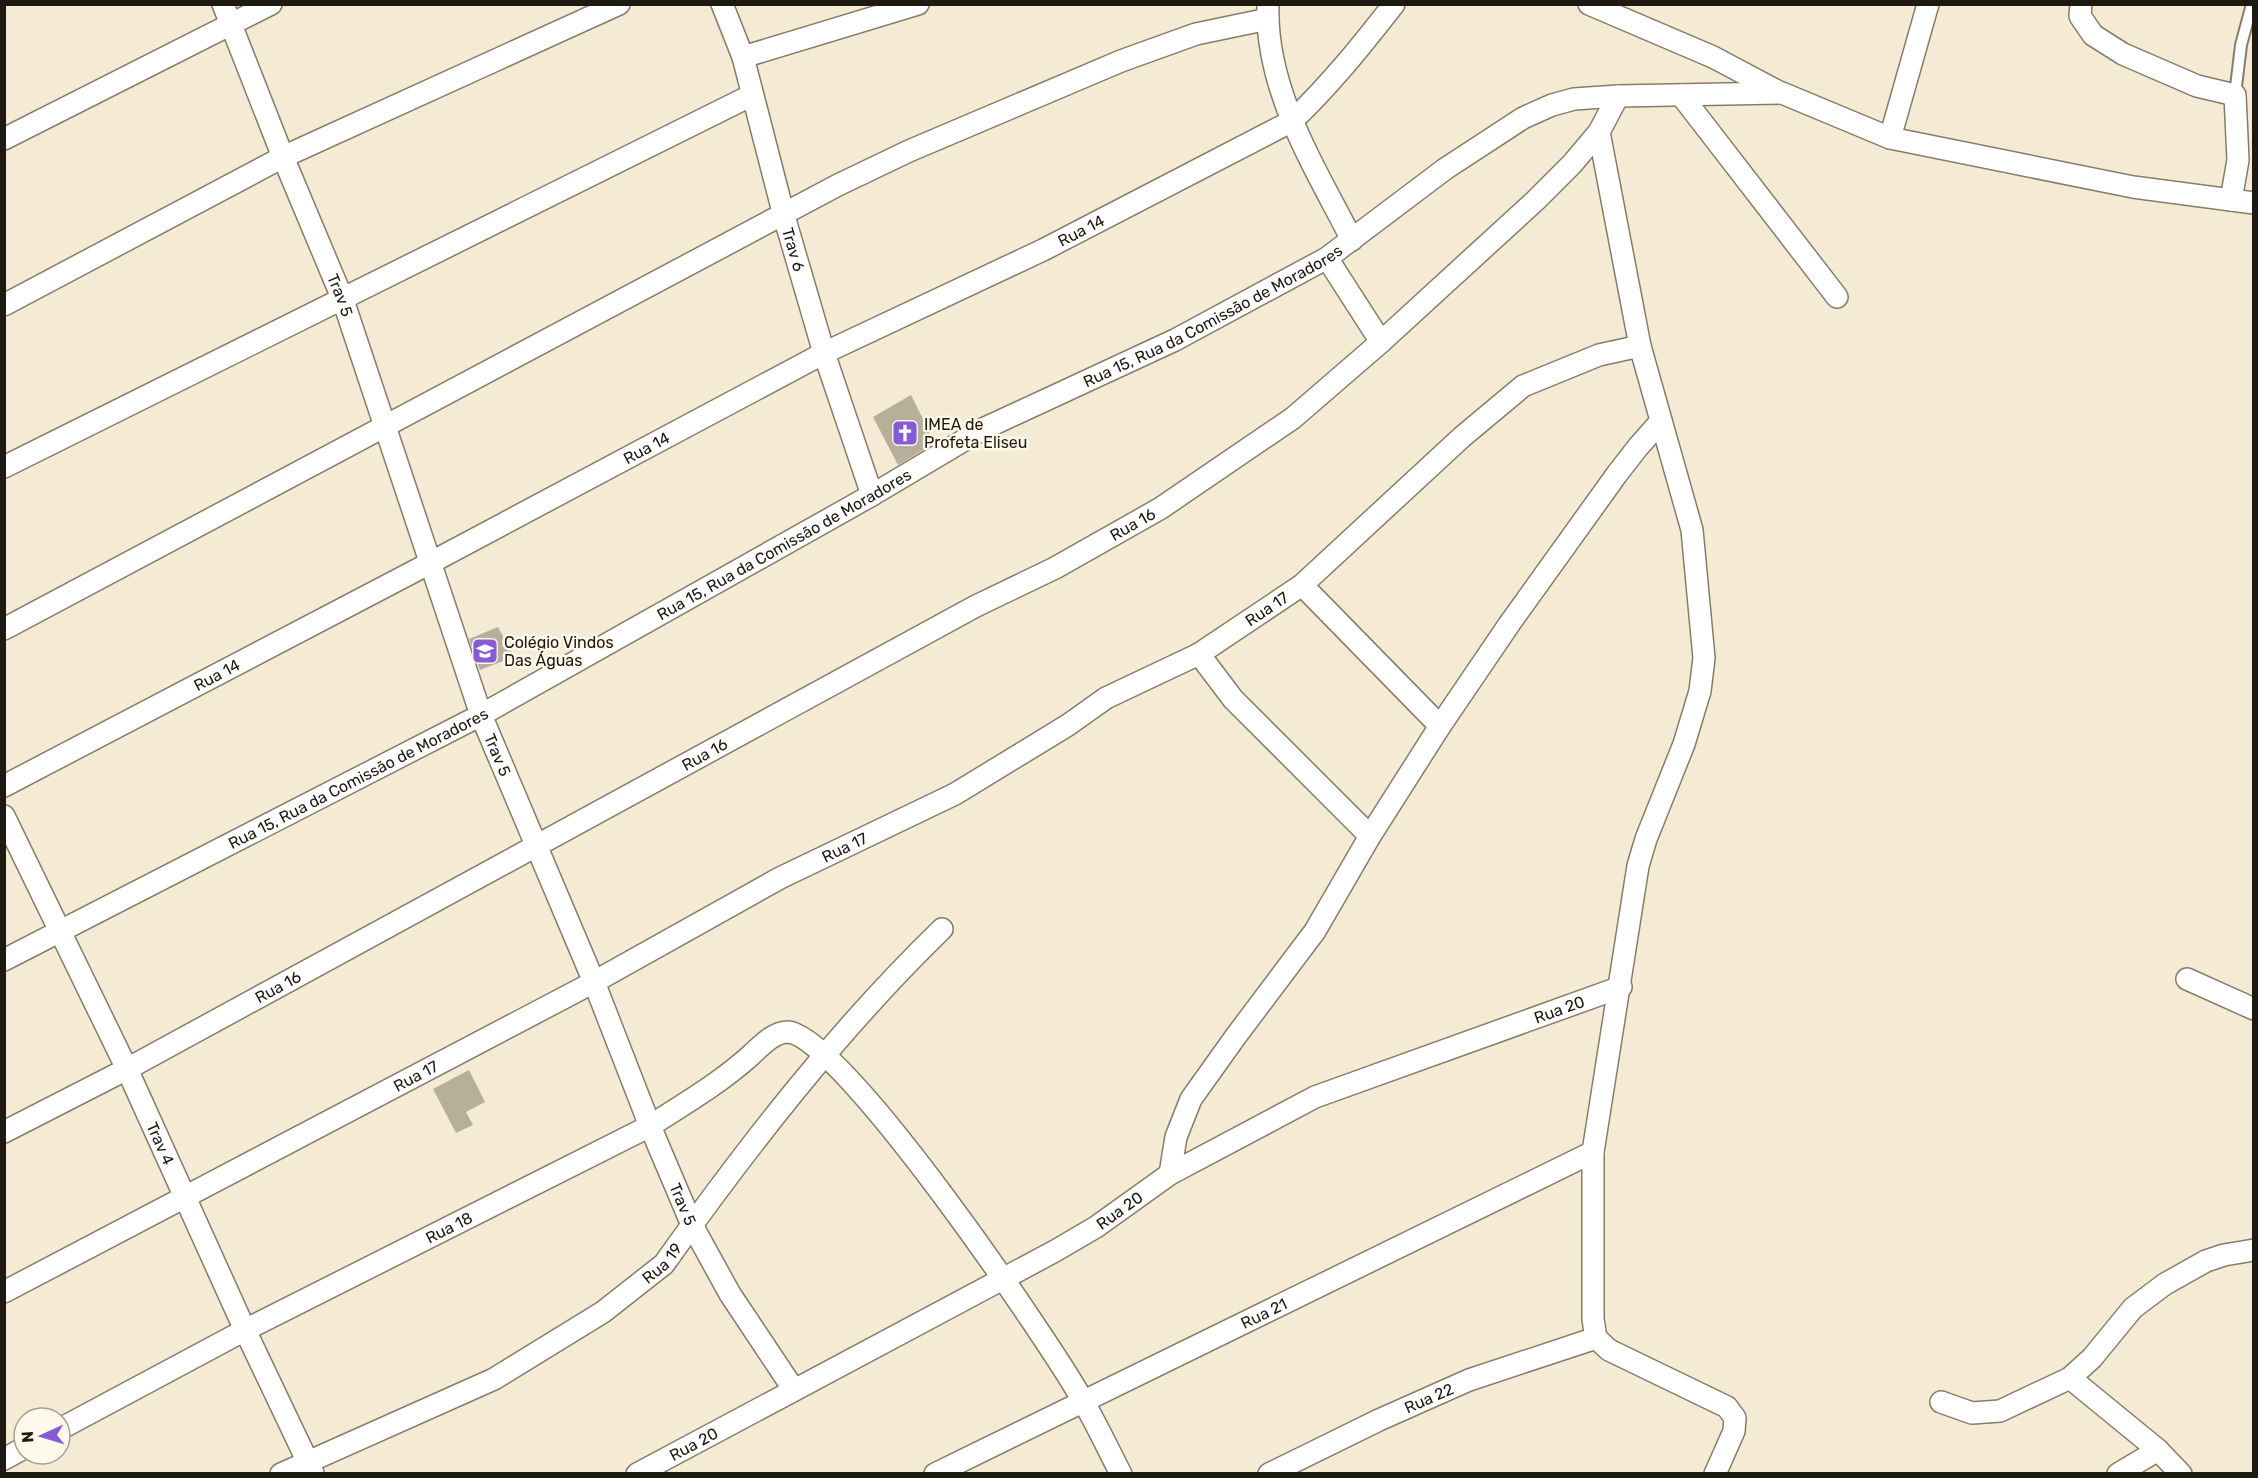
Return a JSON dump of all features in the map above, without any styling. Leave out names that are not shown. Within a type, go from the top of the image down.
[{"type":"street","name":"Trav 5","points":[[223,4],[283,157],[343,300],[482,715],[594,982],[650,1126],[692,1225],[730,1294],[794,1390]]},
{"type":"street","points":[[4,139],[271,4]]},
{"type":"street","points":[[4,305],[283,157],[619,4]]},
{"type":"street","name":"Trav 6","points":[[722,4],[743,57],[784,216],[824,353],[872,495]]},
{"type":"street","points":[[743,57],[918,4]]},
{"type":"street","name":"Rua 14","points":[[4,786],[824,353],[1043,250],[1292,120],[1316,98],[1361,47],[1394,4]]},
{"type":"street","points":[[1589,4],[1713,57],[1782,93],[1890,138],[2133,187],[2253,203]]},
{"type":"street","points":[[1890,138],[1928,4]]},
{"type":"street","points":[[2080,4],[2080,16],[2093,35],[2123,54],[2197,86],[2235,94],[2238,160],[2231,200]]},
{"type":"street","points":[[4,629],[384,425],[784,216],[838,185],[1038,94],[1196,34],[1268,12],[1282,91],[1292,120],[1352,240]]},
{"type":"street","name":"Rua 15, Rua da Comissão de Moradores","points":[[4,960],[482,715],[872,495],[983,429],[1175,340],[1327,258],[1445,169],[1523,118],[1552,105],[1574,99],[1782,93]]},
{"type":"street","points":[[4,467],[752,95]]},
{"type":"street","points":[[1681,95],[1837,297]]},
{"type":"street","name":"Rua 16","points":[[4,1132],[127,1068],[976,606],[1055,567],[1161,508],[1293,418],[1381,342],[1572,164],[1599,132],[1618,96]]},
{"type":"street","points":[[1599,132],[1640,346],[1692,530],[1704,658],[1700,691],[1687,735],[1646,839],[1638,866],[1621,987],[1593,1152],[1593,1319],[1596,1338],[1610,1350],[1727,1407],[1735,1418],[1734,1431],[1722,1471]]},
{"type":"street","points":[[1327,258],[1381,342]]},
{"type":"street","name":"Rua 17","points":[[4,1292],[594,982],[780,878],[955,794],[1068,725],[1106,698],[1199,654],[1302,585],[1462,437],[1523,386],[1599,355],[1640,346]]},
{"type":"street","points":[[1170,1174],[1176,1137],[1191,1100],[1236,1036],[1316,931],[1370,836],[1440,726],[1565,545],[1638,447],[1661,421]]},
{"type":"street","points":[[1302,585],[1440,726]]},
{"type":"street","points":[[1199,654],[1233,699],[1370,836]]},
{"type":"street","name":"Trav 4","points":[[4,816],[127,1068],[245,1330],[310,1467]]},
{"type":"street","name":"Rua 19","points":[[281,1473],[310,1467],[494,1379],[603,1312],[657,1270],[783,1105],[898,972],[942,929]]},
{"type":"street","points":[[2187,979],[2253,1008]]},
{"type":"street","name":"Rua 20","points":[[636,1473],[1055,1251],[1096,1227],[1170,1174],[1315,1097],[1621,987]]},
{"type":"street","name":"Rua 18","points":[[72,1423],[245,1330],[650,1126],[708,1089],[742,1064],[767,1041],[778,1034],[788,1032],[796,1034],[826,1056],[902,1140],[1003,1277],[1083,1400],[1121,1473]]},
{"type":"street","name":"Rua 21","points":[[935,1473],[1593,1152]]},
{"type":"street","points":[[1941,1402],[1972,1413],[2000,1411],[2070,1378],[2092,1358],[2133,1308],[2165,1284],[2206,1261],[2253,1250]]},
{"type":"street","name":"Rua 22","points":[[1269,1473],[1469,1380],[1596,1338]]},
{"type":"street","points":[[2070,1378],[2158,1450],[2181,1473]]},
{"type":"street","points":[[2118,1473],[2158,1450]]},
{"type":"lane","points":[[2235,94],[2241,45],[2252,4]]},
{"type":"building","name":"IMEA de Profeta Eliseu","points":[[911,395],[935,443],[898,465],[873,417]]},
{"type":"building","name":"Colégio Vindos Das Águas","points":[[498,627],[514,657],[480,670],[469,639]]},
{"type":"building","points":[[469,1070],[485,1102],[466,1112],[473,1125],[456,1133],[433,1089]]},
{"type":"place","name":"IMEA de Profeta Eliseu","points":[[905,433]]},
{"type":"place","name":"Colégio Vindos Das Águas","points":[[485,651]]}]
